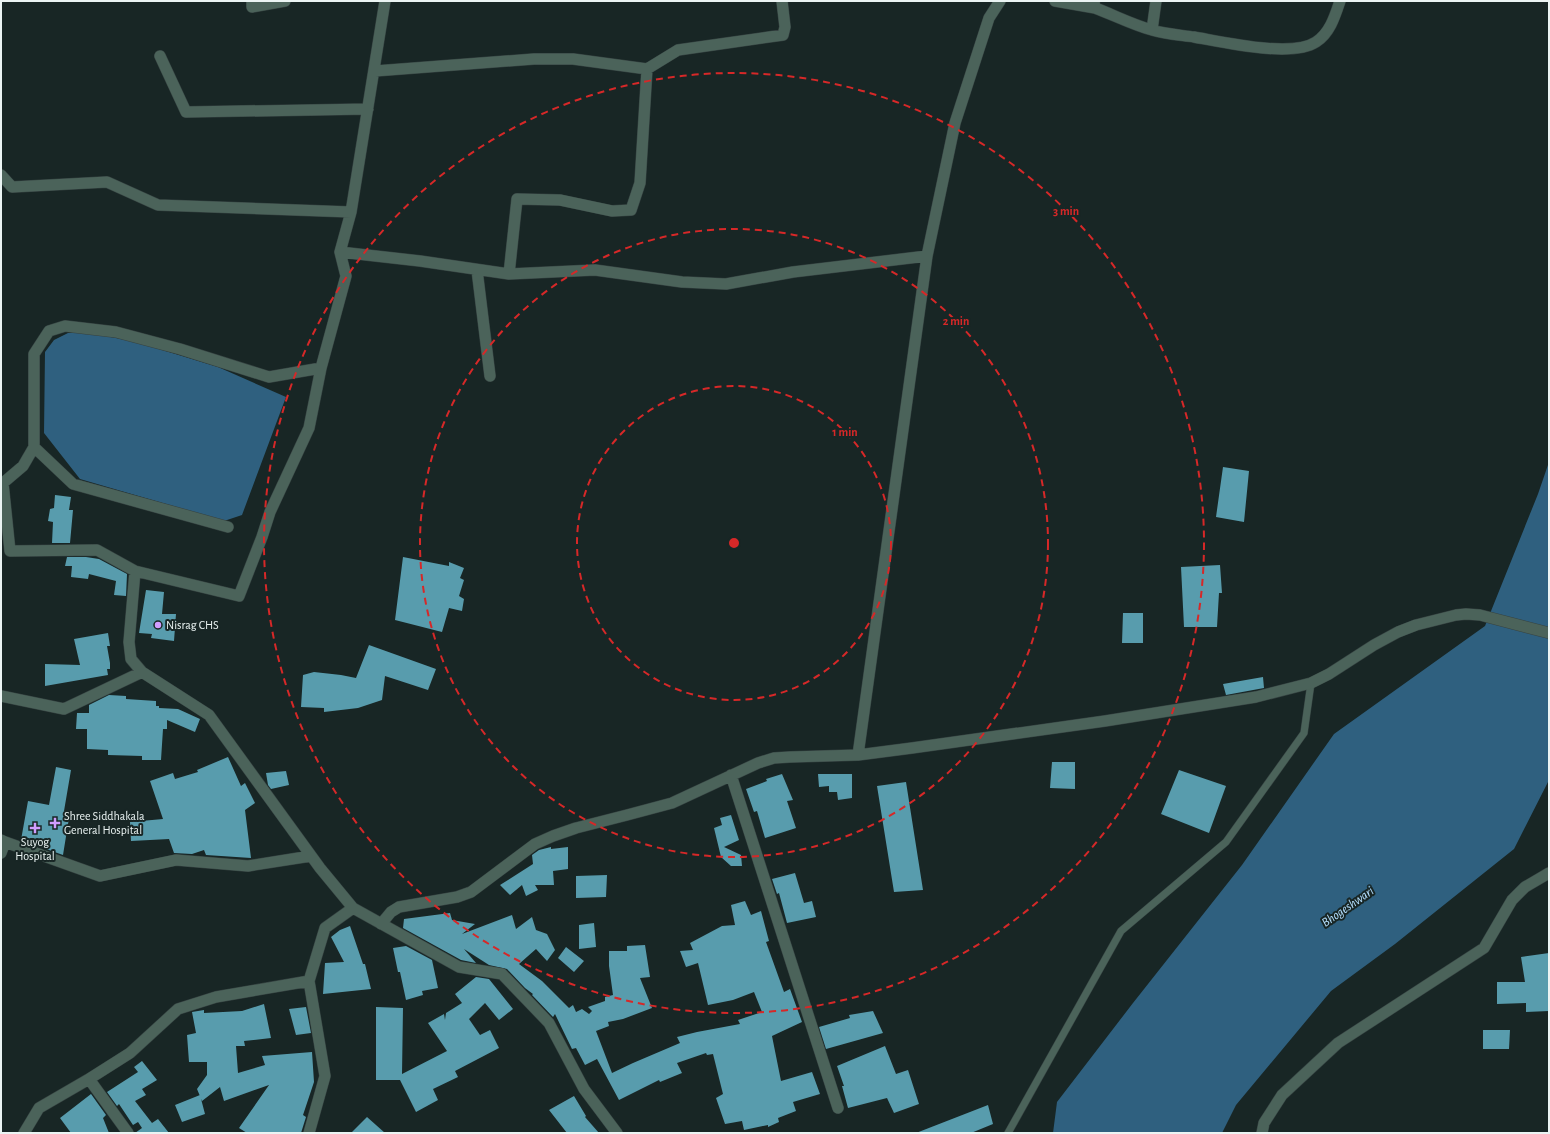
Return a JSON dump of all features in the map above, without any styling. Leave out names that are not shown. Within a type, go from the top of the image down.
[{"type":"street","points":[[252,1],[252,6],[285,1]]},
{"type":"street","points":[[321,368],[269,377],[180,349],[116,332],[65,326],[49,331],[34,354],[34,447],[23,466],[2,483],[5,552],[97,550],[135,571],[239,596],[270,512],[309,428],[321,368],[346,276],[340,252],[351,212],[375,71],[385,1]]},
{"type":"street","points":[[375,71],[549,59],[573,59],[648,69],[678,50],[783,35],[785,27],[782,1]]},
{"type":"street","points":[[858,755],[927,256],[955,123],[989,18],[1000,1]]},
{"type":"street","points":[[1055,1],[1095,4],[1152,30],[1247,47],[1285,48],[1307,47],[1317,42],[1327,33],[1340,1]]},
{"type":"street","points":[[1152,30],[1156,1]]},
{"type":"street","points":[[160,56],[186,112],[368,109]]},
{"type":"street","points":[[510,274],[517,199],[560,200],[612,211],[631,210],[640,183],[648,69]]},
{"type":"street","points":[[1,175],[12,188],[107,182],[158,205],[351,212]]},
{"type":"street","points":[[340,252],[420,261],[510,274],[595,270],[682,282],[726,284],[793,272],[927,256]]},
{"type":"street","points":[[477,270],[490,376]]},
{"type":"street","points":[[34,447],[73,484],[228,527]]},
{"type":"street","points":[[135,571],[129,642],[131,659],[142,672],[209,715],[312,856],[353,908],[459,967],[502,974],[549,1023],[584,1089],[617,1133]]},
{"type":"street","points":[[381,924],[391,912],[399,907],[457,898],[471,892],[534,844],[576,828],[634,814],[672,802],[758,763],[774,758],[858,755],[1228,703],[1311,683],[1329,674],[1398,632],[1416,625],[1456,615],[1480,615],[1549,632]]},
{"type":"street","points":[[1,696],[64,709],[142,672]]},
{"type":"street","points":[[731,775],[838,1108]]},
{"type":"street","points":[[1,853],[3,841],[100,876],[176,860],[248,866],[312,856]]},
{"type":"street","points":[[1262,1133],[1264,1123],[1282,1095],[1338,1043],[1484,948],[1512,900],[1525,886],[1549,873]]},
{"type":"street","points":[[309,1133],[325,1076],[309,981],[325,928],[353,908]]},
{"type":"street","points":[[24,1133],[39,1108],[130,1053],[178,1009],[216,997],[309,981]]},
{"type":"street","points":[[89,1079],[128,1133]]},
{"type":"lane","points":[[1008,1133],[1121,931],[1226,842],[1304,733],[1311,683]]},
{"type":"water","points":[[68,333],[89,333],[133,341],[218,367],[286,397],[242,515],[224,521],[80,479],[44,433],[45,352],[54,340]]},
{"type":"water","name":"Bhogeshwari","points":[[1549,462],[1549,780],[1514,849],[1395,944],[1331,991],[1236,1105],[1222,1133],[1053,1133],[1057,1102],[1242,865],[1334,734],[1485,626],[1538,494]]},
{"type":"building","points":[[1223,467],[1249,471],[1244,522],[1216,517]]},
{"type":"building","points":[[55,495],[71,497],[69,510],[73,510],[70,543],[52,543],[53,522],[48,521],[50,509],[54,508]]},
{"type":"building","points":[[67,557],[99,559],[127,574],[126,596],[114,595],[116,581],[89,574],[88,579],[71,577],[72,566],[65,566]]},
{"type":"building","points":[[403,557],[449,566],[449,562],[464,568],[460,578],[464,580],[459,596],[464,599],[462,611],[449,608],[442,632],[395,620]]},
{"type":"building","points":[[1220,565],[1222,593],[1219,593],[1217,627],[1184,627],[1181,567]]},
{"type":"building","name":"Nisrag CHS","points":[[146,590],[164,592],[162,614],[176,614],[174,641],[151,638],[152,634],[139,633]]},
{"type":"building","points":[[1123,613],[1143,613],[1143,643],[1122,643]]},
{"type":"building","points":[[108,633],[110,646],[107,646],[110,669],[107,669],[108,675],[45,686],[45,664],[80,665],[74,639]]},
{"type":"building","points":[[369,645],[436,669],[428,690],[385,676],[382,700],[358,708],[324,712],[324,708],[301,707],[303,675],[314,672],[356,678]]},
{"type":"building","points":[[1263,677],[1264,688],[1226,695],[1223,684]]},
{"type":"building","points":[[109,695],[126,696],[126,699],[156,701],[156,706],[159,706],[159,708],[178,709],[200,719],[195,732],[167,720],[167,729],[163,729],[161,760],[142,760],[142,756],[108,755],[108,750],[87,749],[87,729],[76,729],[77,713],[89,713],[89,705]]},
{"type":"building","points":[[228,757],[241,786],[245,783],[255,803],[245,810],[251,858],[206,855],[204,850],[192,854],[174,853],[169,839],[131,841],[130,822],[163,819],[150,781],[173,773],[175,779],[198,772],[197,770]]},
{"type":"building","points":[[1052,762],[1075,762],[1075,789],[1050,788]]},
{"type":"building","points":[[56,767],[71,770],[64,811],[68,812],[67,818],[69,818],[63,855],[21,840],[28,801],[49,805]]},
{"type":"building","points":[[1179,770],[1226,786],[1209,833],[1161,814]]},
{"type":"building","points":[[286,771],[289,785],[271,789],[268,785],[266,773]]},
{"type":"building","points":[[782,774],[793,800],[787,801],[796,828],[765,838],[757,811],[754,812],[746,789],[767,781],[766,779]]},
{"type":"building","points":[[818,774],[852,774],[852,798],[838,800],[837,792],[829,792],[829,786],[819,787]]},
{"type":"building","points":[[906,782],[923,890],[894,892],[877,786]]},
{"type":"building","points":[[731,815],[739,840],[724,847],[741,855],[742,866],[731,866],[721,857],[714,828],[722,825],[720,818]]},
{"type":"building","points":[[551,847],[551,849],[568,847],[568,869],[553,871],[554,885],[535,885],[538,890],[526,896],[522,885],[510,895],[500,885],[533,864],[532,855],[539,850]]},
{"type":"building","points":[[795,873],[804,903],[812,901],[816,917],[787,923],[779,893],[777,894],[772,879]]},
{"type":"building","points":[[607,875],[606,897],[576,898],[576,876]]},
{"type":"building","points":[[745,901],[751,915],[761,911],[769,941],[766,942],[784,992],[790,989],[802,1022],[772,1036],[781,1081],[812,1072],[820,1094],[793,1102],[796,1111],[778,1118],[779,1122],[768,1127],[768,1125],[744,1130],[742,1121],[725,1124],[716,1098],[723,1094],[713,1054],[707,1055],[706,1053],[677,1063],[682,1073],[660,1082],[659,1080],[619,1100],[597,1059],[585,1065],[576,1048],[572,1049],[555,1014],[553,1017],[532,995],[533,994],[525,988],[507,969],[489,965],[464,949],[476,963],[461,960],[403,928],[404,919],[450,913],[452,920],[475,924],[462,934],[512,915],[516,929],[532,917],[536,930],[547,934],[555,950],[547,961],[536,949],[519,964],[542,981],[569,1008],[573,1005],[576,1012],[582,1009],[589,1014],[592,1011],[588,1007],[605,1001],[605,997],[613,995],[609,966],[609,951],[627,951],[627,946],[645,945],[650,977],[640,978],[652,1008],[623,1019],[608,1022],[609,1026],[596,1031],[612,1073],[680,1043],[677,1037],[740,1024],[738,1020],[762,1012],[754,992],[733,1000],[708,1005],[698,963],[686,967],[680,951],[693,950],[690,943],[722,926],[735,925],[731,905]]},
{"type":"building","points":[[594,923],[596,947],[579,949],[579,925]]},
{"type":"building","points":[[350,926],[363,964],[365,964],[371,989],[323,994],[325,963],[344,962],[331,937],[340,930]]},
{"type":"building","points":[[406,946],[432,960],[438,988],[422,991],[423,995],[406,1000],[393,948]]},
{"type":"building","points":[[566,947],[584,961],[574,972],[558,958]]},
{"type":"building","points":[[1549,953],[1549,1011],[1526,1012],[1526,1003],[1497,1004],[1497,982],[1525,982],[1521,957]]},
{"type":"building","points":[[476,977],[489,979],[513,1009],[499,1020],[485,1003],[469,1019],[480,1035],[490,1030],[499,1048],[455,1071],[458,1077],[433,1089],[438,1100],[416,1112],[400,1080],[376,1080],[376,1007],[403,1008],[402,1074],[447,1051],[428,1023],[444,1014],[445,1020],[446,1013],[462,1003],[455,994]]},
{"type":"building","points":[[264,1004],[271,1038],[244,1041],[245,1046],[236,1046],[238,1073],[265,1065],[262,1056],[312,1052],[314,1082],[303,1115],[306,1117],[301,1133],[247,1133],[239,1128],[269,1085],[224,1101],[220,1087],[202,1101],[197,1089],[207,1075],[207,1062],[189,1062],[187,1035],[196,1033],[192,1012],[204,1010],[204,1013],[242,1011]]},
{"type":"building","points":[[306,1007],[311,1033],[296,1035],[289,1009]]},
{"type":"building","points":[[873,1011],[883,1033],[826,1049],[819,1027],[850,1018],[849,1015]]},
{"type":"building","points":[[1483,1030],[1510,1030],[1509,1049],[1483,1049]]},
{"type":"building","points":[[885,1046],[896,1074],[908,1070],[919,1104],[894,1113],[887,1098],[848,1108],[842,1086],[844,1086],[837,1066]]},
{"type":"building","points":[[142,1061],[157,1080],[142,1089],[146,1095],[135,1101],[152,1123],[158,1119],[169,1133],[135,1133],[142,1128],[138,1122],[133,1125],[119,1104],[117,1106],[107,1092],[138,1072],[134,1067]]},
{"type":"building","points":[[91,1094],[106,1115],[103,1118],[109,1133],[71,1133],[60,1118]]},
{"type":"building","points":[[200,1095],[205,1114],[182,1122],[175,1105]]},
{"type":"building","points":[[574,1096],[586,1116],[585,1117],[599,1133],[567,1133],[549,1110]]},
{"type":"building","points":[[988,1105],[993,1124],[971,1133],[916,1133]]},
{"type":"building","points":[[367,1117],[385,1133],[351,1133]]},
{"type":"place","name":"Nisrag CHS","points":[[158,625]]},
{"type":"place","name":"Shree Siddhakala General Hospital","points":[[55,823]]},
{"type":"place","name":"Suyog Hospital","points":[[35,828]]}]
